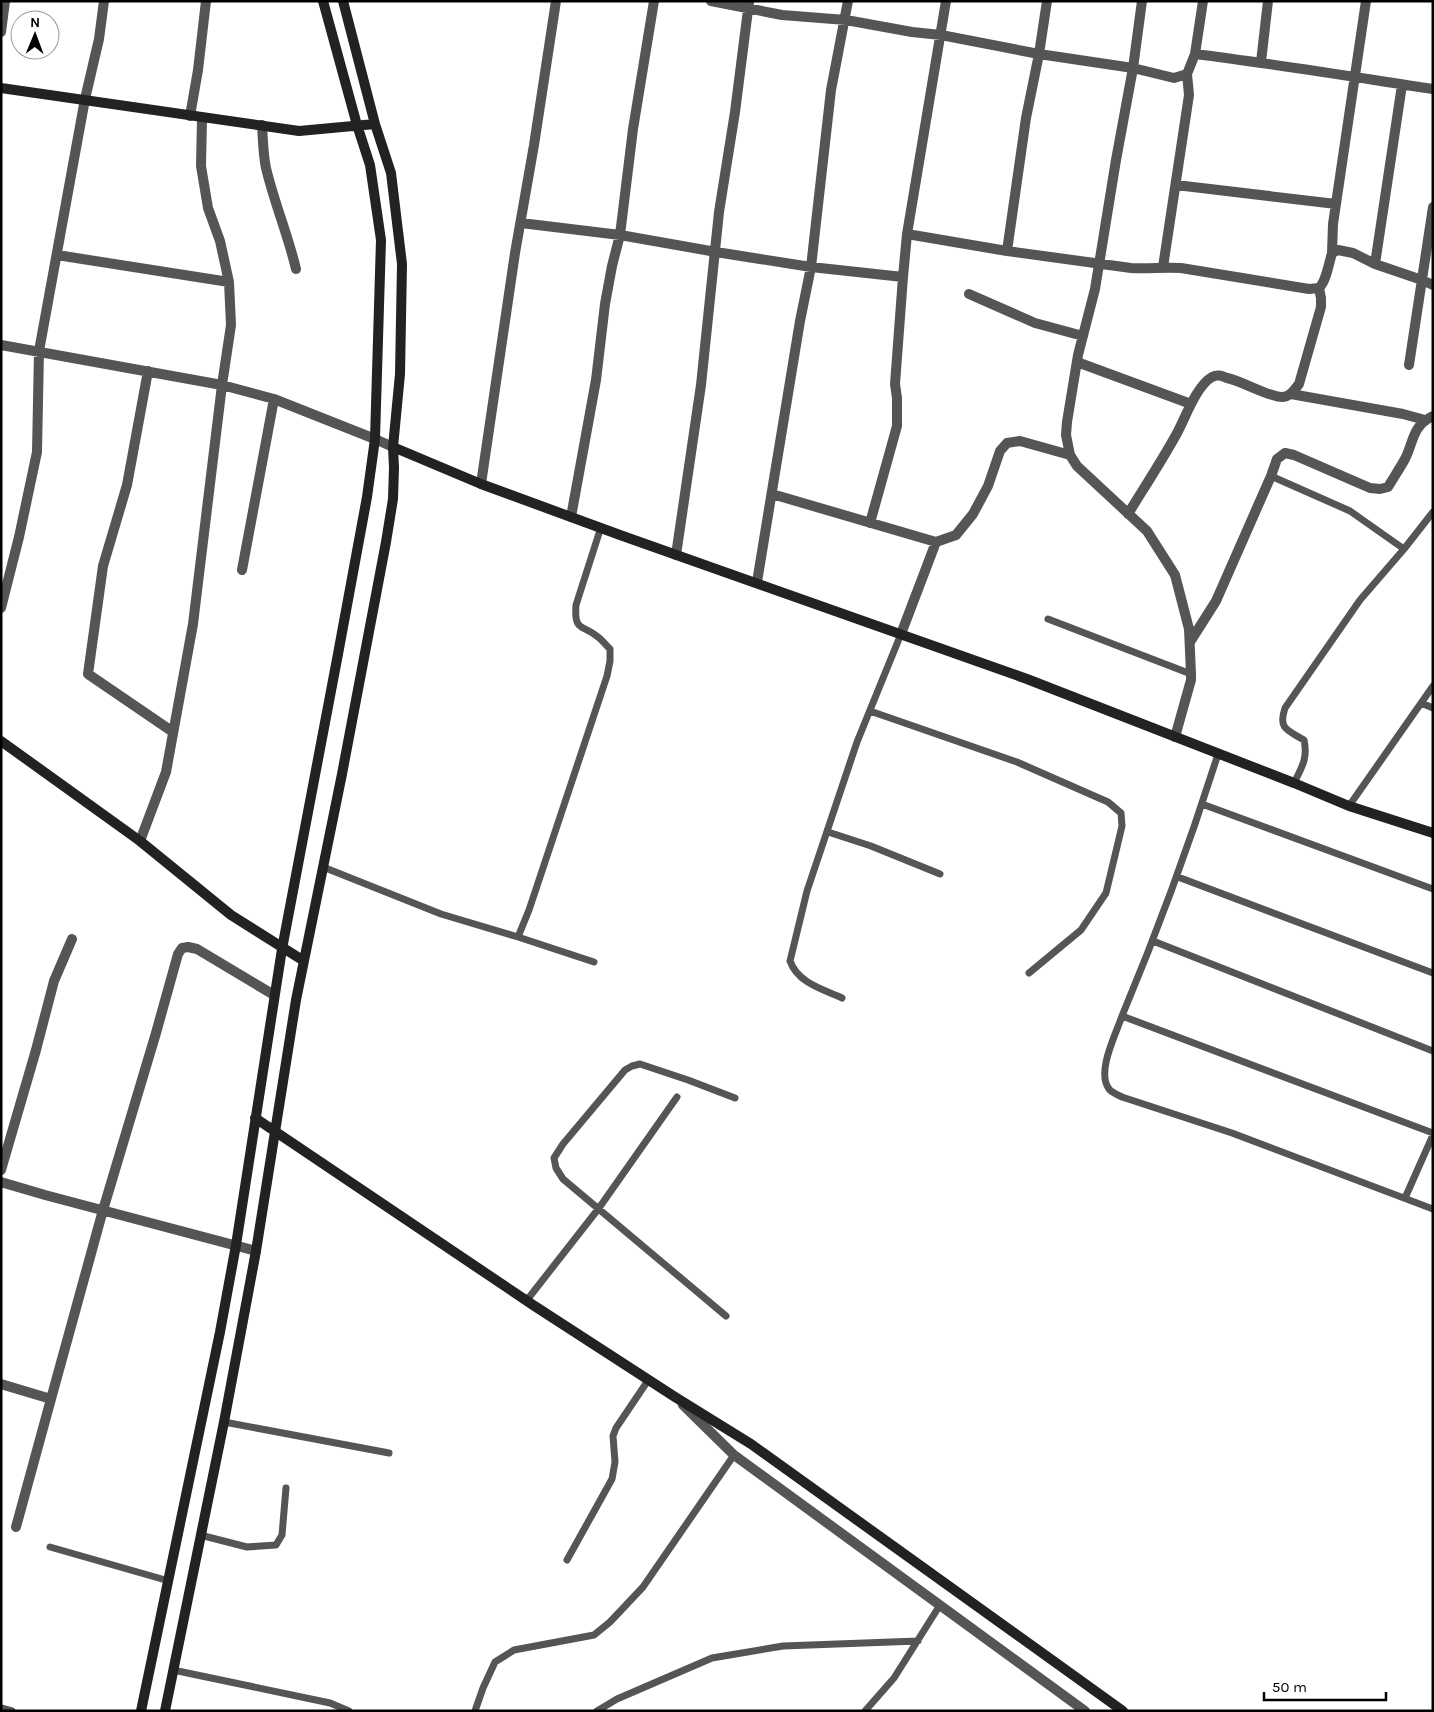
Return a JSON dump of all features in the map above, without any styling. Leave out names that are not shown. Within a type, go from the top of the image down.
[{"type":"main road","points":[[141,1711],[220,1332],[236,1245],[282,948],[338,654],[375,439],[381,240],[370,165],[323,1]]},
{"type":"main road","points":[[165,1711],[224,1422],[256,1251],[274,1131],[304,961],[393,498],[393,447],[400,374],[402,264],[391,173],[374,124],[343,1]]},
{"type":"main road","points":[[1,88],[299,131],[374,124]]},
{"type":"main road","points":[[393,447],[481,484],[1027,679],[1349,806],[1433,833]]},
{"type":"main road","points":[[1,741],[140,841],[230,915],[304,961]]},
{"type":"main road","points":[[255,1118],[527,1300],[751,1444],[1123,1711]]},
{"type":"street","points":[[1,32],[5,1]]},
{"type":"street","points":[[1,608],[19,537],[37,452],[39,351],[104,1]]},
{"type":"street","points":[[190,116],[198,70],[206,1]]},
{"type":"street","points":[[481,484],[515,253],[556,1]]},
{"type":"street","points":[[572,517],[596,380],[612,266],[620,235],[632,130],[654,1]]},
{"type":"street","points":[[711,1],[748,4],[782,15],[846,20],[940,35],[1039,54],[1133,68],[1174,78],[1187,74]]},
{"type":"street","points":[[757,582],[800,321],[811,267],[831,90],[846,20],[848,1]]},
{"type":"street","points":[[870,523],[898,426],[897,398],[894,384],[907,234],[946,1]]},
{"type":"street","points":[[1007,251],[1026,118],[1047,1]]},
{"type":"street","points":[[1142,1],[1133,68],[1100,264],[1077,362],[1066,435],[1070,455],[1077,466],[1147,531],[1175,575],[1190,629],[1191,674],[1175,737]]},
{"type":"street","points":[[1163,267],[1189,95],[1187,74],[1195,54],[1203,1]]},
{"type":"street","points":[[1260,62],[1268,1]]},
{"type":"street","points":[[907,234],[1100,264],[1146,269],[1163,267],[1181,268],[1309,289],[1320,288],[1324,284],[1332,253],[1333,224],[1366,1]]},
{"type":"street","points":[[676,554],[702,385],[719,212],[735,112],[748,4]]},
{"type":"street","points":[[1195,54],[1260,62],[1433,89]]},
{"type":"street","points":[[1375,264],[1402,85]]},
{"type":"street","points":[[140,841],[166,772],[192,624],[231,325],[229,282],[220,241],[208,208],[201,166],[202,118]]},
{"type":"street","points":[[262,125],[266,166],[296,269]]},
{"type":"street","points":[[1176,184],[1336,204]]},
{"type":"street","points":[[1409,365],[1433,207]]},
{"type":"street","points":[[521,223],[620,235],[811,267],[903,277]]},
{"type":"street","points":[[1332,253],[1338,250],[1353,253],[1375,264],[1433,285]]},
{"type":"street","points":[[57,255],[229,282]]},
{"type":"street","points":[[1291,394],[1299,384],[1321,308],[1320,288]]},
{"type":"street","points":[[969,294],[1035,323],[1083,336]]},
{"type":"street","points":[[1,345],[222,385],[274,399],[393,447]]},
{"type":"street","points":[[1077,362],[1191,404]]},
{"type":"street","points":[[148,371],[128,485],[102,566],[88,674],[173,732]]},
{"type":"street","points":[[1128,514],[1177,434],[1191,404],[1204,384],[1212,377],[1218,375],[1238,380],[1282,397],[1291,394],[1429,418]]},
{"type":"street","points":[[242,570],[274,399]]},
{"type":"street","points":[[1190,642],[1216,601],[1277,460],[1284,453],[1294,455],[1370,488],[1380,489],[1388,487],[1405,457],[1413,435],[1429,418]]},
{"type":"street","points":[[772,494],[936,542],[956,535],[974,514],[988,486],[1000,451],[1007,443],[1020,441],[1070,455]]},
{"type":"street","points":[[901,634],[936,542]]},
{"type":"street","points":[[1,1170],[54,981],[72,940]]},
{"type":"street","points":[[16,1527],[102,1210],[178,954],[182,948],[197,949],[274,995]]},
{"type":"street","points":[[1,1182],[256,1251]]},
{"type":"street","points":[[1,1384],[51,1400]]},
{"type":"street","points":[[676,1397],[734,1455],[1085,1711]]},
{"type":"lane","points":[[1271,476],[1350,512],[1404,549]]},
{"type":"lane","points":[[1294,783],[1304,762],[1306,750],[1304,740],[1284,729],[1282,724],[1286,708],[1360,600],[1433,512]]},
{"type":"lane","points":[[518,937],[529,910],[607,676],[610,648],[598,636],[579,626],[575,617],[576,605],[601,527]]},
{"type":"lane","points":[[1048,619],[1191,674]]},
{"type":"lane","points":[[842,998],[803,980],[794,970],[790,961],[807,891],[857,742],[901,634]]},
{"type":"lane","points":[[1349,806],[1433,686]]},
{"type":"lane","points":[[1421,703],[1433,708]]},
{"type":"lane","points":[[870,711],[1017,762],[1108,802],[1121,813],[1122,826],[1106,893],[1081,930],[1029,973]]},
{"type":"lane","points":[[1218,754],[1178,877],[1154,941],[1122,1016],[1106,1063],[1103,1076],[1109,1090],[1122,1097],[1232,1133],[1433,1209]]},
{"type":"lane","points":[[1202,804],[1433,890]]},
{"type":"lane","points":[[828,832],[870,846],[940,874]]},
{"type":"lane","points":[[323,867],[441,914],[594,962]]},
{"type":"lane","points":[[1178,877],[1433,973]]},
{"type":"lane","points":[[1154,941],[1433,1051]]},
{"type":"lane","points":[[1122,1016],[1433,1134],[1405,1198]]},
{"type":"lane","points":[[726,1316],[563,1179],[556,1168],[554,1158],[563,1144],[625,1070],[632,1066],[640,1064],[735,1098]]},
{"type":"lane","points":[[527,1300],[598,1208],[677,1097]]},
{"type":"lane","points":[[567,1560],[612,1479],[615,1462],[613,1436],[616,1428],[649,1379]]},
{"type":"lane","points":[[224,1422],[389,1453]]},
{"type":"lane","points":[[475,1711],[495,1662],[514,1650],[594,1635],[610,1622],[643,1587],[734,1455]]},
{"type":"lane","points":[[200,1535],[247,1547],[276,1545],[282,1534],[286,1488]]},
{"type":"lane","points":[[50,1547],[168,1581]]},
{"type":"lane","points":[[865,1711],[894,1678],[940,1605]]},
{"type":"lane","points":[[597,1711],[617,1699],[712,1658],[783,1646],[918,1641]]},
{"type":"lane","points":[[173,1670],[330,1703],[349,1711]]},
{"type":"lane","points":[[1,1708],[12,1711]]}]
